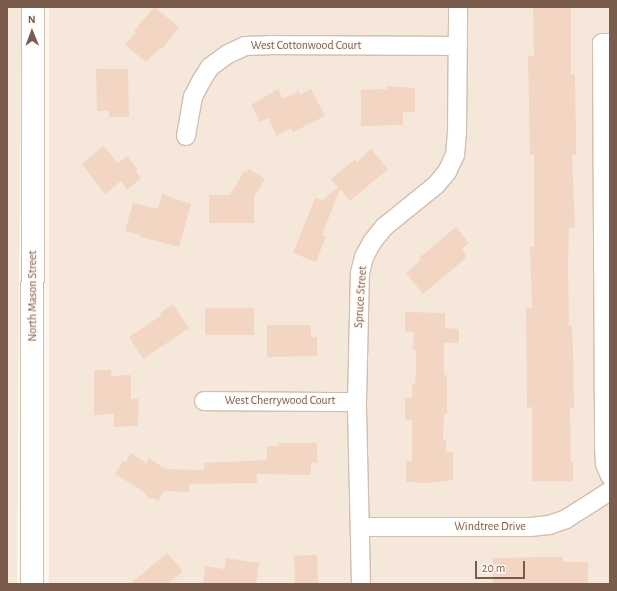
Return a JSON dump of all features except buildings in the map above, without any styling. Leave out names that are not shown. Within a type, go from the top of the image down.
[{"type":"street","name":"North Mason Street","points":[[32,584],[33,7]]},
{"type":"street","name":"Spruce Street","points":[[361,584],[357,402],[359,288],[364,257],[372,242],[384,227],[436,186],[446,172],[454,156],[457,134],[458,7]]},
{"type":"street","points":[[606,43],[604,445],[605,464],[610,476]]},
{"type":"street","name":"West Cottonwood Court","points":[[186,136],[193,97],[210,67],[228,54],[245,46],[458,46]]},
{"type":"street","name":"West Cherrywood Court","points":[[204,401],[357,402]]},
{"type":"street","name":"Windtree Drive","points":[[360,527],[530,528],[548,525],[566,519],[610,491]]},
{"type":"shaded area","points":[[7,7],[21,7],[17,584],[7,584]]},
{"type":"shaded area","points":[[49,7],[610,7],[610,584],[49,584]]}]
